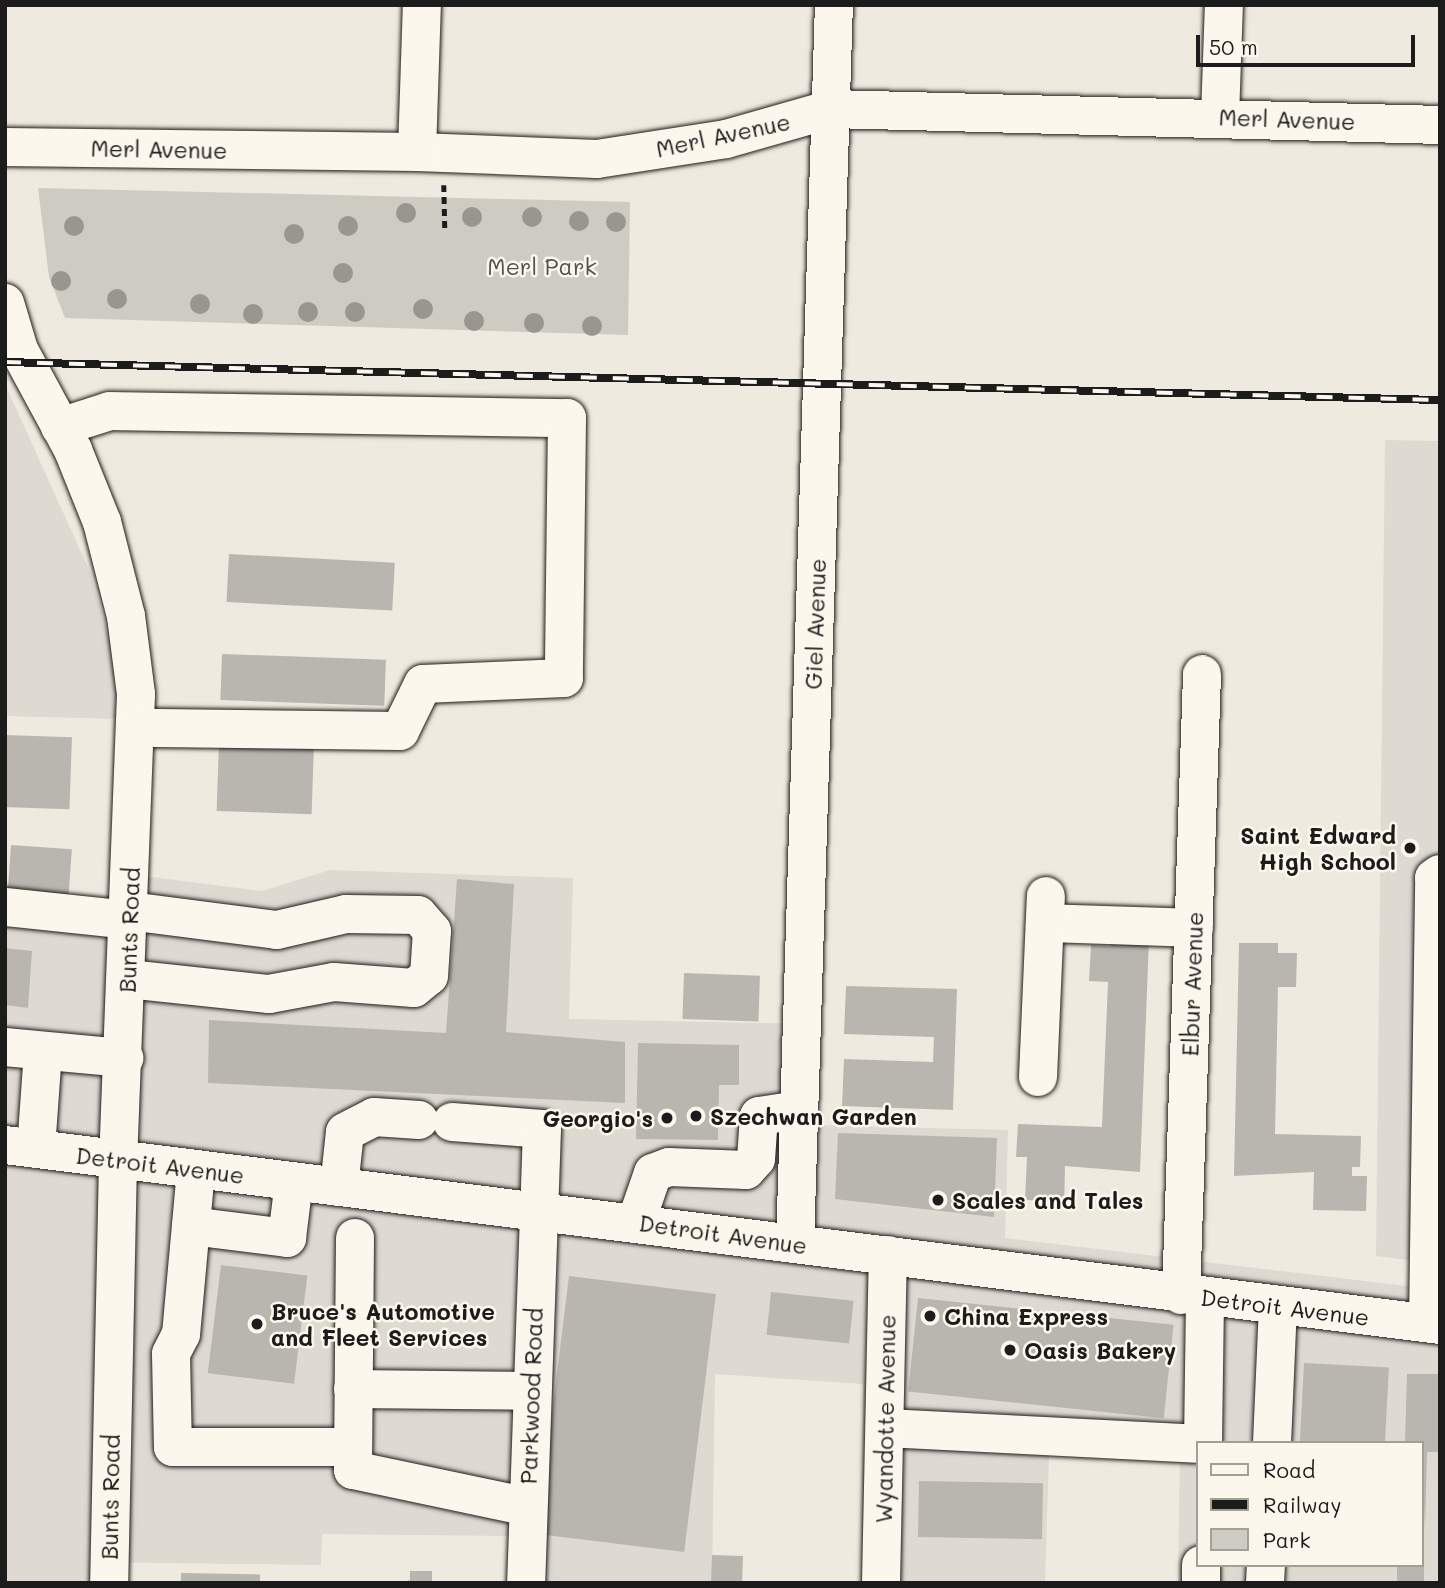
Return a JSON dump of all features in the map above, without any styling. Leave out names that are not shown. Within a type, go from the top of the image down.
[{"type":"street","points":[[422,5],[431,152]]},
{"type":"street","name":"Giel Avenue","points":[[795,1244],[834,5]]},
{"type":"street","points":[[1220,117],[1224,5]]},
{"type":"street","name":"Merl Avenue","points":[[5,147],[431,152],[597,159],[726,139],[831,109],[1220,117],[1440,125]]},
{"type":"street","name":"Bunts Road","points":[[5,303],[19,350],[60,427],[102,522],[118,583],[133,663],[137,728],[118,1161],[109,1583]]},
{"type":"street","points":[[60,427],[110,411],[567,418],[565,678],[423,684],[400,731],[137,728]]},
{"type":"street","name":"Elbur Avenue","points":[[1201,1441],[1193,1296],[1194,928],[1202,674]]},
{"type":"street","points":[[1434,1324],[1434,878],[1440,874]]},
{"type":"street","points":[[5,906],[277,930],[346,914],[418,915],[432,931],[429,976],[414,988],[334,982],[269,994],[128,979]]},
{"type":"street","points":[[1038,1077],[1046,910],[1194,928]]},
{"type":"street","points":[[5,1047],[124,1058]]},
{"type":"street","points":[[21,1147],[43,1051]]},
{"type":"street","points":[[636,1222],[653,1172],[669,1167],[746,1170],[755,1159],[759,1116],[799,1110]]},
{"type":"street","name":"Parkwood Road","points":[[340,1187],[345,1132],[374,1116],[542,1129],[537,1210],[526,1583]]},
{"type":"street","name":"Detroit Avenue","points":[[21,1147],[118,1161],[636,1222],[1193,1296],[1434,1324]]},
{"type":"street","points":[[196,1170],[181,1334],[171,1354],[173,1447],[353,1447]]},
{"type":"street","points":[[191,1226],[288,1238],[295,1181]]},
{"type":"street","points":[[355,1238],[353,1470],[528,1507]]},
{"type":"street","name":"Wyandotte Avenue","points":[[881,1583],[888,1255]]},
{"type":"street","points":[[1272,1441],[1278,1306]]},
{"type":"street","points":[[113,1354],[171,1354]]},
{"type":"street","points":[[353,1389],[532,1391]]},
{"type":"street","points":[[885,1428],[1196,1443]]},
{"type":"path","points":[[431,152],[445,228]]},
{"type":"shaded area","points":[[5,384],[90,572],[115,657],[122,719],[5,716]]},
{"type":"shaded area","name":"Saint Edward High School","points":[[1385,440],[1440,441],[1440,1264],[1376,1256]]},
{"type":"shaded area","points":[[330,870],[573,878],[569,1019],[810,1024],[810,1125],[1008,1130],[1005,1238],[1440,1290],[1440,1583],[1178,1583],[1180,1454],[1049,1453],[1045,1583],[861,1583],[863,1384],[715,1374],[712,1583],[507,1583],[508,1536],[322,1534],[321,1565],[92,1562],[92,1583],[5,1583],[5,924],[73,933],[136,875],[262,891]]},
{"type":"green space","name":"Merl Park","points":[[38,188],[630,202],[628,335],[65,318],[49,277]]},
{"type":"building","points":[[229,554],[395,563],[392,611],[226,602]]},
{"type":"building","points":[[222,654],[386,660],[384,706],[220,700]]},
{"type":"building","points":[[5,735],[72,737],[69,809],[5,807]]},
{"type":"building","points":[[219,743],[314,746],[312,814],[217,811]]},
{"type":"building","points":[[11,845],[72,849],[69,895],[8,891]]},
{"type":"building","points":[[457,879],[514,884],[506,1032],[625,1042],[625,1103],[208,1083],[209,1020],[446,1033]]},
{"type":"building","points":[[1110,937],[1149,939],[1140,1172],[1065,1166],[1064,1209],[1048,1208],[1048,1201],[1025,1200],[1027,1157],[1016,1157],[1018,1124],[1102,1127],[1108,982],[1089,981],[1091,945],[1110,946]]},
{"type":"building","points":[[1239,943],[1278,943],[1278,953],[1297,953],[1296,987],[1278,987],[1275,1134],[1361,1136],[1360,1167],[1352,1167],[1352,1176],[1367,1176],[1366,1211],[1313,1210],[1314,1172],[1234,1176]]},
{"type":"building","points":[[5,948],[32,951],[28,1008],[5,1005]]},
{"type":"building","points":[[684,973],[760,976],[758,1022],[682,1019]]},
{"type":"building","points":[[846,986],[957,989],[953,1110],[842,1106],[844,1059],[933,1062],[934,1037],[844,1034]]},
{"type":"building","points":[[638,1043],[739,1045],[739,1085],[719,1085],[718,1140],[636,1139]]},
{"type":"building","points":[[838,1133],[997,1138],[994,1217],[835,1199]]},
{"type":"building","name":"Bruce's Automotive and Fleet Services","points":[[221,1265],[307,1276],[294,1384],[208,1373]]},
{"type":"building","points":[[569,1276],[716,1294],[684,1552],[537,1534]]},
{"type":"building","points":[[771,1292],[854,1301],[849,1343],[767,1335]]},
{"type":"building","points":[[918,1298],[1174,1325],[1164,1418],[908,1391]]},
{"type":"building","points":[[1304,1363],[1389,1367],[1385,1441],[1300,1441]]},
{"type":"building","points":[[1407,1374],[1440,1374],[1440,1452],[1427,1452],[1425,1531],[1424,1441],[1405,1441]]},
{"type":"building","points":[[919,1481],[1043,1483],[1042,1539],[918,1537]]},
{"type":"building","points":[[712,1555],[743,1556],[742,1583],[711,1583]]},
{"type":"building","points":[[1397,1567],[1424,1567],[1424,1583],[1397,1583]]},
{"type":"building","points":[[410,1571],[432,1571],[432,1583],[401,1583],[410,1580]]},
{"type":"building","points":[[181,1573],[260,1574],[260,1583],[181,1583]]},
{"type":"railway","points":[[5,362],[1440,400]]},
{"type":"place","name":"Saint Edward High School","points":[[1410,848]]},
{"type":"place","name":"Szechwan Garden","points":[[696,1116]]},
{"type":"place","name":"Georgio's","points":[[667,1118]]},
{"type":"place","name":"Scales and Tales","points":[[938,1200]]},
{"type":"place","name":"China Express","points":[[930,1316]]},
{"type":"place","name":"Bruce's Automotive and Fleet Services","points":[[257,1324]]},
{"type":"place","name":"Oasis Bakery","points":[[1010,1350]]}]
